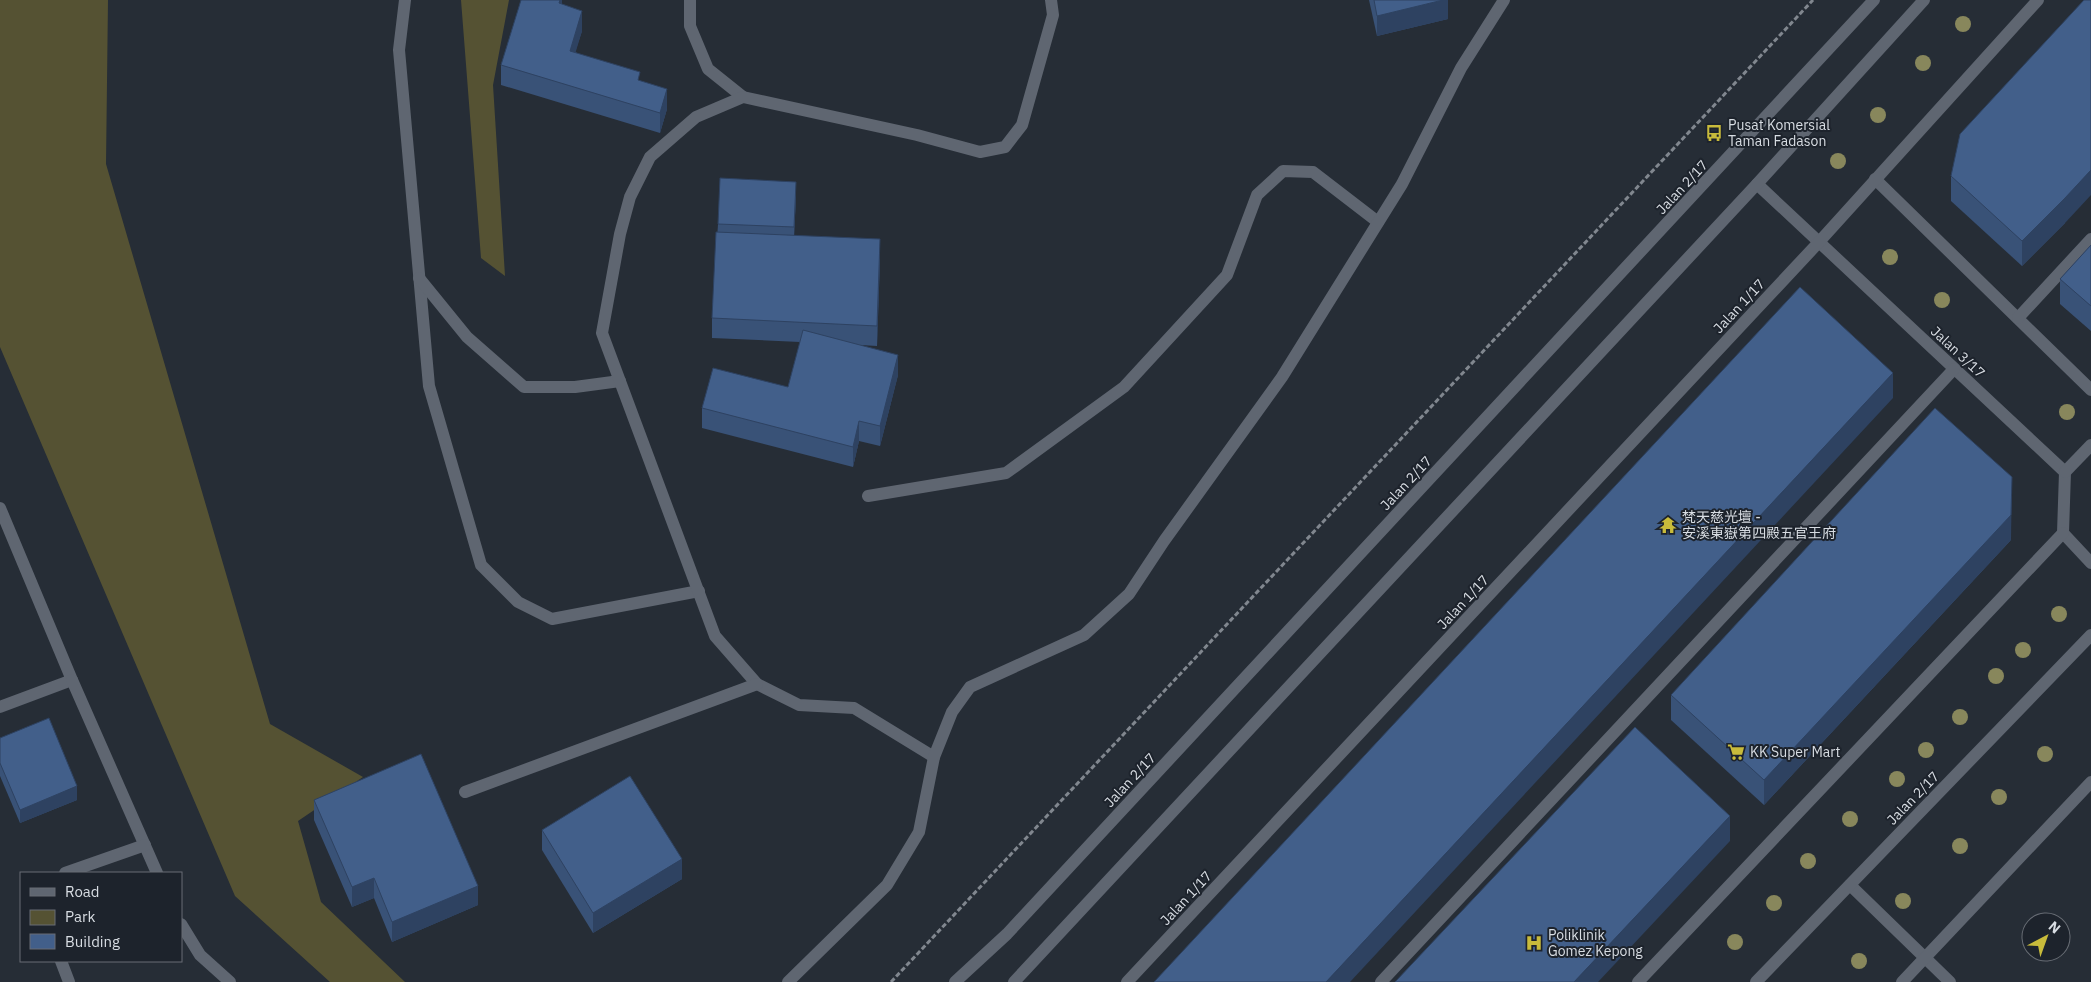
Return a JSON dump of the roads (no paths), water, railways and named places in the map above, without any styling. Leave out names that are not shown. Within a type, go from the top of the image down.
[{"type":"street","points":[[405,0],[399,50],[429,386],[481,565],[518,602],[552,619],[699,591]]},
{"type":"street","points":[[690,0],[690,26],[708,69],[743,97],[917,135],[980,152],[1006,147],[1022,126],[1053,16],[1051,0]]},
{"type":"street","points":[[788,982],[887,885],[919,832],[934,757],[952,712],[970,687],[1084,635],[1128,594],[1282,377],[1402,184],[1461,68],[1504,0]]},
{"type":"street","name":"Jalan 2/17","points":[[955,982],[1007,934],[1874,0]]},
{"type":"street","points":[[1014,982],[1757,184],[1924,0]]},
{"type":"street","name":"Jalan 1/17","points":[[1127,982],[1819,242],[2038,0]]},
{"type":"street","points":[[743,97],[696,117],[650,158],[630,197],[620,234],[602,333],[716,636],[757,684],[799,704],[854,708],[934,757]]},
{"type":"street","points":[[868,496],[1006,473],[1124,387],[1227,275],[1257,195],[1283,171],[1313,172],[1378,222]]},
{"type":"street","points":[[1875,179],[2091,390]]},
{"type":"street","name":"Jalan 3/17","points":[[1757,184],[2065,472]]},
{"type":"street","points":[[2018,318],[2091,239]]},
{"type":"street","points":[[419,278],[467,337],[524,387],[575,387],[620,381]]},
{"type":"street","points":[[1381,982],[1954,369]]},
{"type":"street","points":[[1638,982],[2063,533],[2065,472],[2091,445]]},
{"type":"street","points":[[0,508],[72,680],[157,872]]},
{"type":"street","points":[[2063,533],[2091,563]]},
{"type":"street","name":"Jalan 2/17","points":[[1756,982],[2091,634]]},
{"type":"street","points":[[0,707],[72,680]]},
{"type":"street","points":[[465,792],[757,684]]},
{"type":"street","points":[[1902,982],[2091,782]]},
{"type":"street","points":[[68,872],[145,846]]},
{"type":"street","points":[[1850,885],[1950,982]]},
{"type":"street","points":[[182,926],[200,955],[230,982]]},
{"type":"street","points":[[61,962],[69,982]]},
{"type":"place","name":"Pusat Komersial Taman Fadason","points":[[1714,133]]},
{"type":"place","name":"梵天慈光壇 - 安溪東嶽第四殿五官王府","points":[[1668,525]]},
{"type":"place","name":"KK Super Mart","points":[[1736,752]]},
{"type":"place","name":"Poliklinik Gomez Kepong","points":[[1534,943]]}]
